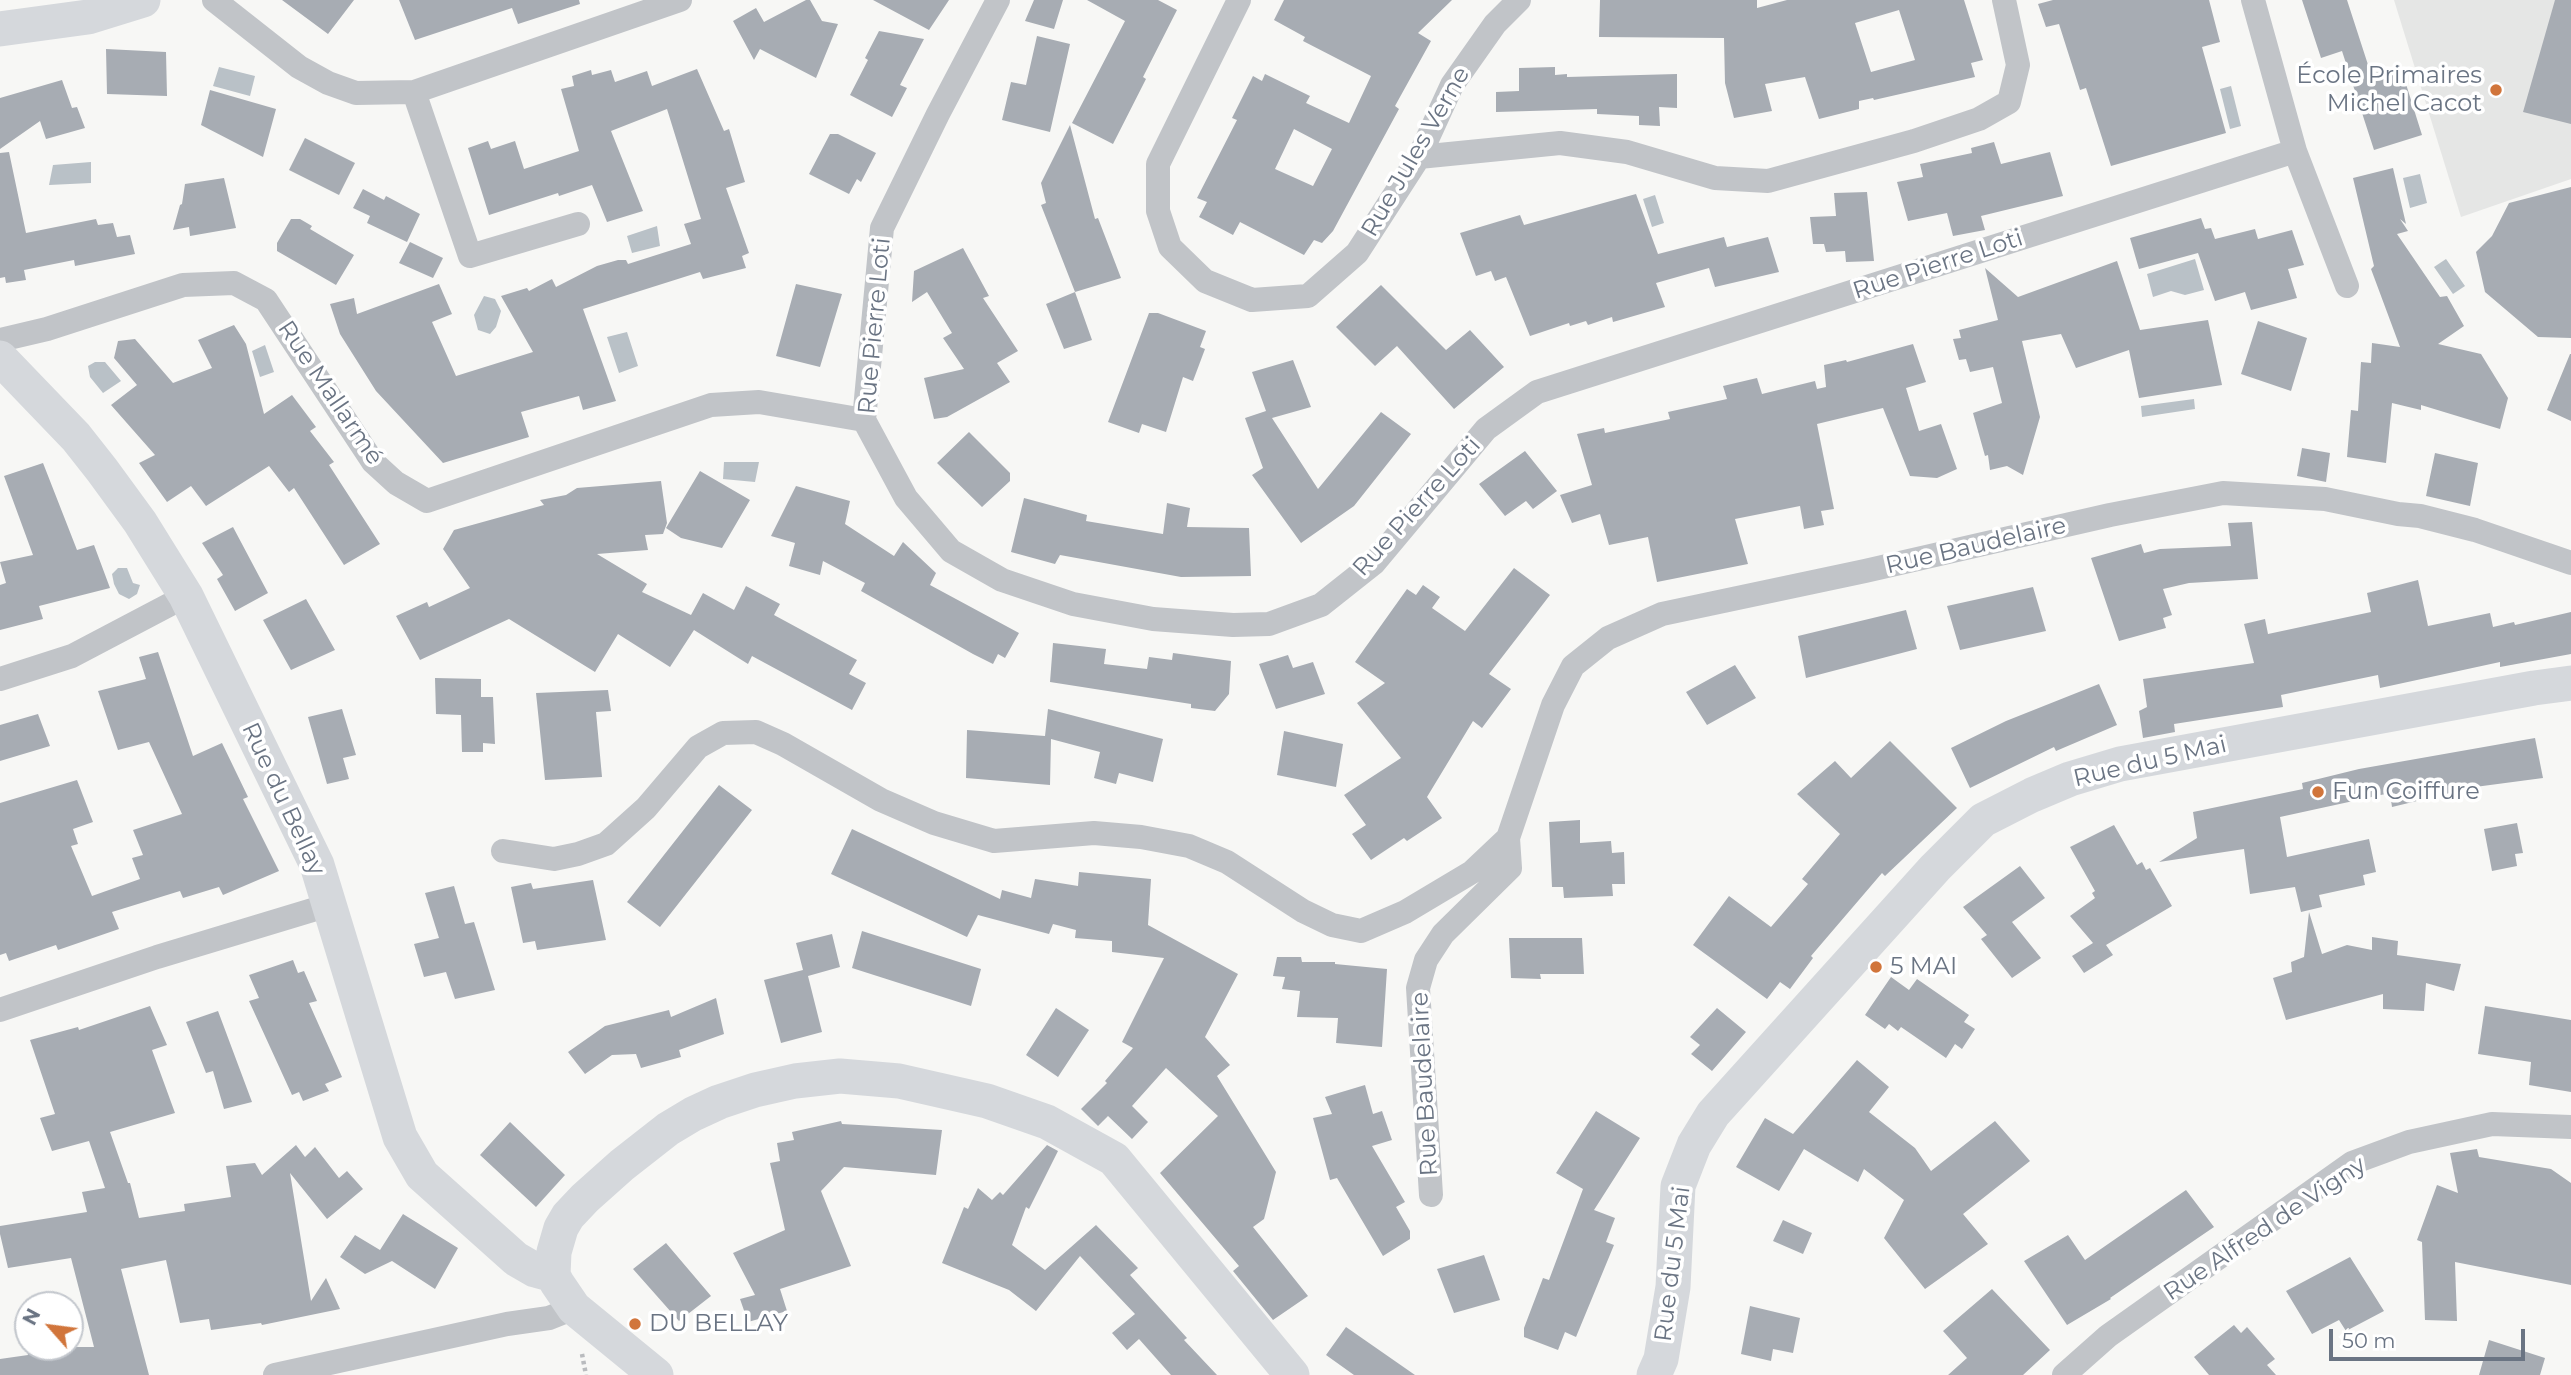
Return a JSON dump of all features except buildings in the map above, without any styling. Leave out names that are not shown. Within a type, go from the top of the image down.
[{"type":"main road","points":[[0,29],[88,17],[143,0]]},
{"type":"main road","name":"Rue du Bellay","points":[[0,358],[76,437],[103,470],[140,522],[186,596],[317,865],[400,1137],[422,1175],[516,1259],[535,1270],[553,1275]]},
{"type":"main road","name":"Rue du 5 Mai","points":[[1654,1375],[1661,1359],[1673,1287],[1678,1186],[1694,1145],[1713,1114],[1935,868],[1983,820],[2070,779],[2120,764],[2571,683]]},
{"type":"main road","points":[[656,1375],[574,1308],[553,1275],[552,1262],[557,1240],[568,1216],[584,1198],[622,1165],[692,1114],[719,1101],[795,1081],[840,1076],[899,1081],[987,1101],[1047,1122],[1114,1159],[1292,1375]]},
{"type":"street","points":[[214,0],[299,67],[328,83],[356,93],[414,92],[680,0]]},
{"type":"street","name":"Rue Pierre Loti","points":[[998,0],[882,228],[863,420],[906,498],[951,551],[1002,580],[1073,604],[1153,619],[1233,625],[1269,624],[1321,604],[1374,563],[1486,429],[1537,392],[2295,151]]},
{"type":"street","name":"Rue Jules Verne","points":[[1239,0],[1158,164],[1158,211],[1170,247],[1205,281],[1252,300],[1308,296],[1357,253],[1419,157],[1451,85],[1494,24],[1519,0]]},
{"type":"street","points":[[1419,157],[1560,143],[1627,152],[1715,177],[1768,181],[1914,141],[1979,120],[2009,102],[2018,65],[2004,0]]},
{"type":"street","points":[[2253,0],[2295,151],[2347,286]]},
{"type":"street","points":[[414,92],[470,256],[579,224]]},
{"type":"street","name":"Rue Mallarmé","points":[[0,340],[47,329],[183,285],[234,283],[266,300],[373,462],[396,483],[427,501],[711,405],[759,402],[863,420]]},
{"type":"street","name":"Rue Baudelaire","points":[[1431,1195],[1418,988],[1426,960],[1443,934],[1510,868],[1508,838],[1553,705],[1573,666],[1608,638],[1662,614],[2110,515],[2222,493],[2325,499],[2420,516],[2475,530],[2571,563]]},
{"type":"street","points":[[0,679],[72,656],[186,596]]},
{"type":"street","name":"Rue Baudelaire","points":[[503,851],[554,859],[606,844],[646,808],[698,747],[723,733],[756,732],[783,744],[881,800],[934,823],[994,841],[1094,833],[1141,837],[1189,846],[1227,862],[1303,911],[1332,925],[1360,931],[1405,912],[1472,872],[1508,838]]},
{"type":"street","points":[[0,1010],[157,957],[329,905]]},
{"type":"street","name":"Rue Alfred de Vigny","points":[[2064,1375],[2108,1336],[2352,1163],[2409,1142],[2492,1124],[2571,1126]]},
{"type":"street","points":[[275,1375],[507,1324],[549,1318],[574,1308]]},
{"type":"shaded area","name":"École Primaires Michel Cacot","points":[[2394,0],[2571,0],[2571,179],[2461,217]]},
{"type":"shaded area","points":[[219,67],[255,76],[250,96],[213,86]]},
{"type":"shaded area","points":[[2231,86],[2241,126],[2230,129],[2220,89]]},
{"type":"shaded area","points":[[91,162],[91,183],[49,185],[53,165]]},
{"type":"shaded area","points":[[2420,174],[2427,203],[2410,208],[2403,178]]},
{"type":"shaded area","points":[[1655,195],[1664,223],[1652,227],[1643,199]]},
{"type":"shaded area","points":[[657,226],[660,246],[632,253],[627,236]]},
{"type":"shaded area","points":[[2195,259],[2204,290],[2185,295],[2171,291],[2153,297],[2147,274]]},
{"type":"shaded area","points":[[2446,259],[2465,286],[2453,294],[2434,267]]},
{"type":"shaded area","points":[[484,296],[495,299],[501,311],[496,327],[490,334],[478,330],[474,315]]},
{"type":"shaded area","points":[[627,332],[638,366],[619,373],[607,337]]},
{"type":"shaded area","points":[[265,345],[274,372],[260,377],[252,351]]},
{"type":"shaded area","points":[[95,362],[105,362],[121,381],[103,393],[90,377],[88,366]]},
{"type":"shaded area","points":[[2194,399],[2195,409],[2142,417],[2141,406]]},
{"type":"shaded area","points":[[724,462],[759,462],[755,482],[723,479]]},
{"type":"shaded area","points":[[118,568],[127,568],[133,583],[140,585],[137,594],[129,599],[119,594],[114,584],[112,574]]},
{"type":"place","name":"École Primaires Michel Cacot","points":[[2496,90]]},
{"type":"place","name":"Fun Coiffure","points":[[2318,792]]},
{"type":"place","name":"5 MAI","points":[[1876,967]]},
{"type":"place","name":"DU BELLAY","points":[[635,1324]]}]
